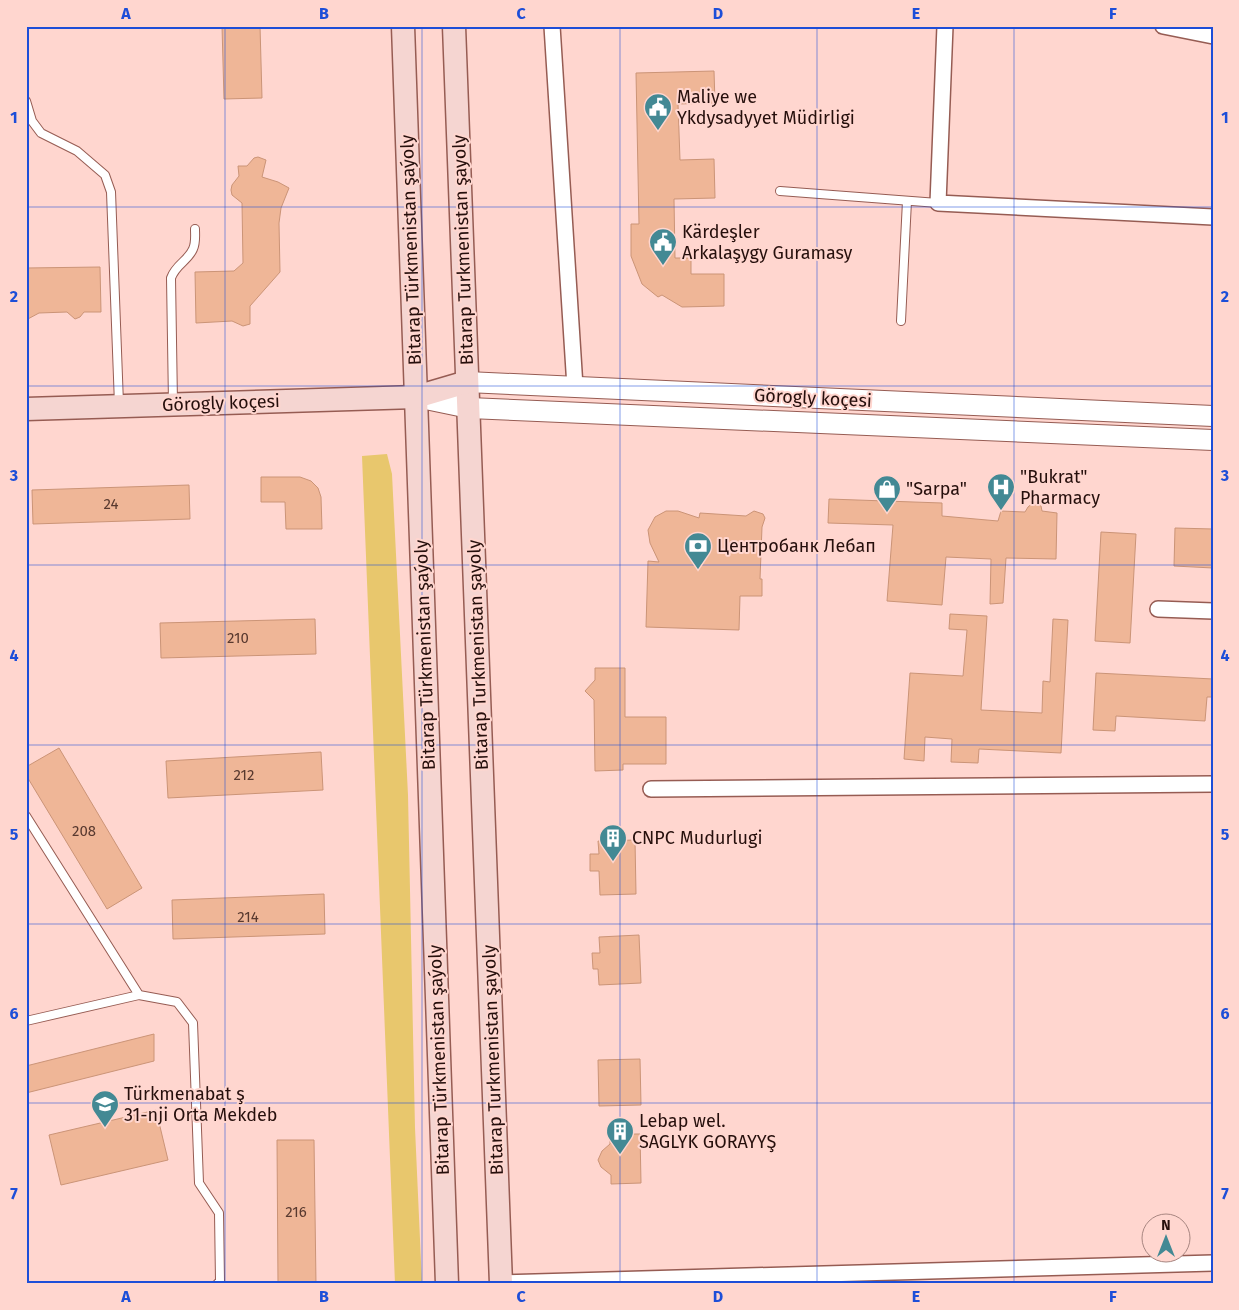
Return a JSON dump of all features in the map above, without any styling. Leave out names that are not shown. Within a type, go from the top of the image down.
[{"type":"main road","name":"Bitarap Türkmenistan şaýoly","points":[[403,26],[446,1284]]},
{"type":"main road","name":"Bitarap Turkmenistan şayoly","points":[[454,26],[501,1284]]},
{"type":"main road","name":"Görogly koçesi","points":[[26,409],[416,397],[467,382]]},
{"type":"street","points":[[552,26],[575,387]]},
{"type":"street","points":[[945,26],[938,203],[1213,217]]},
{"type":"street","points":[[1162,26],[1213,36]]},
{"type":"street","name":"Görogly koçesi","points":[[467,382],[1213,416]]},
{"type":"street","name":"Görogly koçesi","points":[[416,397],[469,408],[1213,440]]},
{"type":"street","points":[[1158,609],[1213,611]]},
{"type":"street","points":[[651,789],[1213,784]]},
{"type":"street","points":[[501,1284],[1213,1263]]},
{"type":"lane","points":[[26,100],[32,121],[41,132],[77,151],[105,175],[111,192],[119,406]]},
{"type":"lane","points":[[780,191],[938,203]]},
{"type":"lane","points":[[901,321],[906,201]]},
{"type":"lane","points":[[173,405],[171,278],[179,264],[192,251],[194,229]]},
{"type":"lane","points":[[26,816],[139,995]]},
{"type":"lane","points":[[26,1021],[139,995],[177,1002],[193,1023],[199,1183],[218,1213],[220,1281],[217,1284]]},
{"type":"shaded area","points":[[387,454],[392,474],[408,795],[415,1128],[422,1284],[395,1284],[362,456]]},
{"type":"building","points":[[222,26],[260,26],[262,98],[224,99]]},
{"type":"building","points":[[714,71],[715,103],[678,104],[680,160],[714,159],[715,198],[674,199],[675,258],[691,258],[691,274],[724,274],[724,306],[682,307],[662,295],[658,297],[642,284],[631,256],[631,224],[639,224],[636,73]]},
{"type":"building","points":[[258,157],[266,160],[262,177],[289,188],[281,208],[279,223],[280,272],[250,306],[250,324],[243,326],[232,321],[196,323],[195,272],[234,271],[243,263],[242,203],[232,195],[231,190],[232,185],[239,176],[238,166],[247,166],[254,158]]},
{"type":"building","points":[[100,267],[101,312],[84,312],[75,319],[67,312],[39,313],[26,320],[26,268]]},
{"type":"building","points":[[261,477],[300,477],[311,481],[318,488],[321,497],[322,529],[286,529],[285,502],[261,502]]},
{"type":"building","points":[[189,485],[190,519],[33,524],[32,490]]},
{"type":"building","points":[[829,499],[942,503],[942,516],[998,521],[1001,511],[1025,512],[1034,502],[1041,506],[1042,511],[1057,513],[1056,559],[1006,558],[1003,603],[990,604],[991,559],[946,557],[942,605],[887,601],[893,525],[828,523]]},
{"type":"building","name":"Центробанк Лебап","points":[[666,511],[678,511],[699,518],[700,513],[746,516],[754,511],[763,514],[765,518],[762,527],[760,579],[762,579],[762,596],[740,596],[739,630],[646,627],[648,561],[659,562],[650,543],[648,530],[655,517]]},
{"type":"building","points":[[1175,528],[1213,529],[1213,568],[1174,566]]},
{"type":"building","points":[[1101,532],[1136,534],[1130,643],[1095,641]]},
{"type":"building","points":[[950,614],[987,616],[981,710],[1042,713],[1043,681],[1050,682],[1053,619],[1068,620],[1061,753],[979,749],[978,763],[951,762],[952,739],[925,737],[924,761],[904,759],[910,673],[963,676],[967,630],[949,629]]},
{"type":"building","points":[[315,619],[316,654],[161,658],[160,623]]},
{"type":"building","points":[[595,668],[625,668],[625,717],[666,717],[666,764],[623,764],[623,770],[595,771],[594,700],[585,691],[595,680]]},
{"type":"building","points":[[1096,673],[1213,679],[1213,697],[1207,697],[1205,721],[1116,716],[1115,731],[1093,730]]},
{"type":"building","points":[[59,748],[142,888],[107,909],[26,775],[26,767]]},
{"type":"building","points":[[321,752],[323,790],[168,798],[166,761]]},
{"type":"building","name":"CNPC Mudurlugi","points":[[635,840],[636,894],[600,895],[599,871],[590,871],[590,854],[599,854],[598,841]]},
{"type":"building","points":[[324,894],[325,934],[173,939],[172,900]]},
{"type":"building","points":[[639,935],[641,983],[599,985],[598,969],[593,969],[592,953],[600,953],[599,937]]},
{"type":"building","points":[[154,1034],[154,1061],[26,1093],[26,1066]]},
{"type":"building","points":[[640,1059],[641,1105],[599,1106],[598,1060]]},
{"type":"building","points":[[156,1110],[168,1160],[61,1185],[49,1135]]},
{"type":"building","name":"Lebap wel. SAGLYK GORAYYŞ","points":[[610,1134],[640,1134],[641,1183],[611,1184],[611,1175],[601,1167],[598,1160],[602,1151],[610,1144]]},
{"type":"building","points":[[277,1140],[314,1140],[316,1284],[278,1284]]},
{"type":"place","name":"Maliye we Ykdysadyyet Müdirligi","points":[[658,131]]},
{"type":"place","name":"Kärdeşler Arkalaşygy Guramasy","points":[[663,266]]},
{"type":"place","name":"\"Bukrat\" Pharmacy","points":[[1001,511]]},
{"type":"place","name":"\"Sarpa\"","points":[[887,513]]},
{"type":"place","name":"Центробанк Лебап","points":[[698,570]]},
{"type":"place","name":"CNPC Mudurlugi","points":[[613,862]]},
{"type":"place","name":"Türkmenabat ş 31-nji Orta Mekdeb","points":[[105,1128]]},
{"type":"place","name":"Lebap wel. SAGLYK GORAYYŞ","points":[[620,1155]]}]
